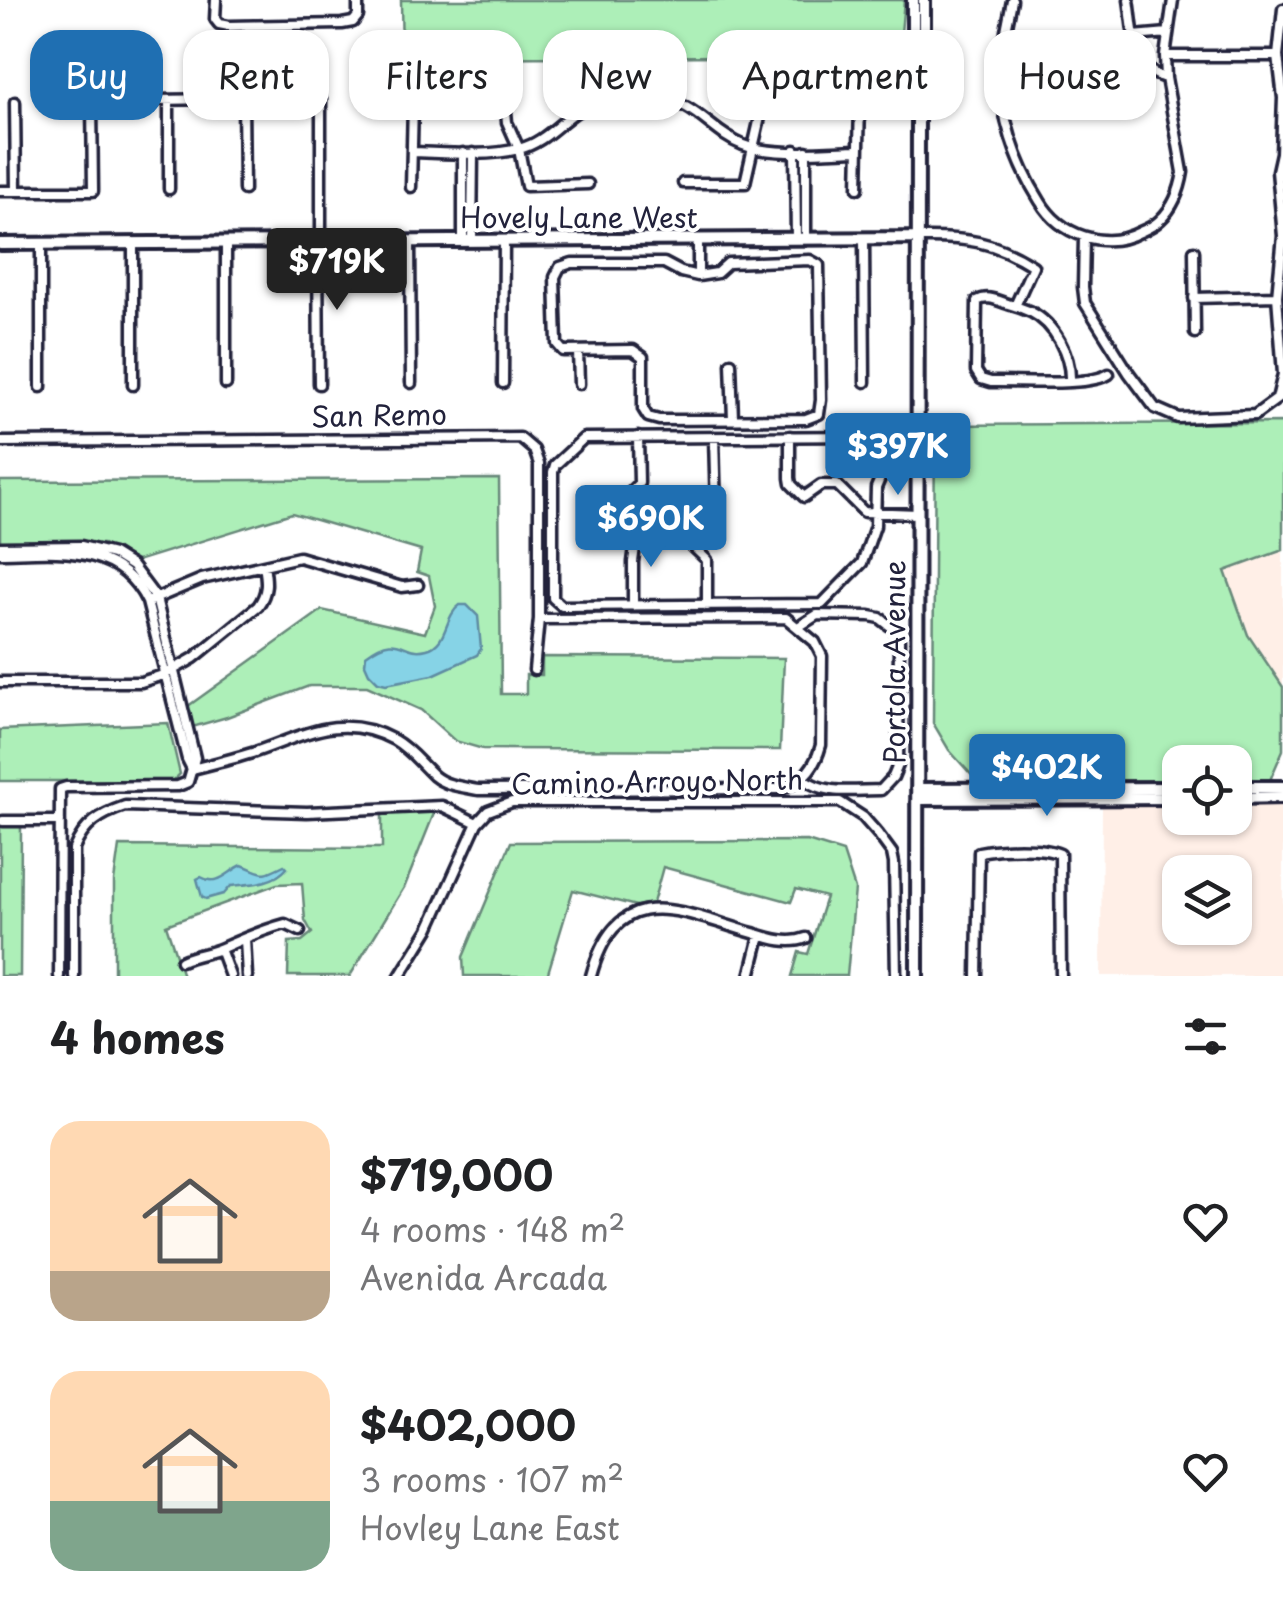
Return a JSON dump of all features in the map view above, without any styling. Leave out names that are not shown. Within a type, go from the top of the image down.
[{"type":"street","points":[[216,0],[215,19],[219,24],[342,24],[353,22],[358,16],[358,0]]},
{"type":"street","name":"Portola Avenue","points":[[913,30],[914,0]]},
{"type":"street","name":"Portola Avenue","points":[[924,0],[924,30]]},
{"type":"street","points":[[1012,0],[1001,66],[1002,98],[1013,147],[1040,202],[1064,228],[1084,238],[1109,240],[1134,236],[1159,222],[1177,198],[1183,172],[1166,78],[1174,0]]},
{"type":"street","points":[[1130,0],[1133,30]]},
{"type":"street","points":[[1084,238],[1085,302],[1155,408],[1178,418],[1255,416],[1277,399],[1283,374],[1277,296],[1283,236],[1278,171],[1283,98],[1278,56],[1283,10]]},
{"type":"street","points":[[1156,34],[1168,33]]},
{"type":"street","points":[[1166,56],[1278,56]]},
{"type":"street","points":[[1156,75],[1166,78]]},
{"type":"street","points":[[412,152],[518,149],[539,141],[576,112],[621,95],[666,99],[688,107],[725,137],[754,149],[857,150]]},
{"type":"street","points":[[169,100],[169,189]]},
{"type":"street","points":[[0,191],[92,191],[92,101],[183,100]]},
{"type":"street","points":[[15,102],[16,191]]},
{"type":"street","points":[[244,120],[244,190]]},
{"type":"street","points":[[318,384],[322,120]]},
{"type":"street","points":[[412,187],[413,120]]},
{"type":"street","points":[[507,120],[526,186],[588,184]]},
{"type":"street","points":[[684,183],[745,182],[760,120]]},
{"type":"street","points":[[858,188],[859,120]]},
{"type":"street","name":"Portola Avenue","points":[[918,120],[918,976]]},
{"type":"street","points":[[795,150],[801,239]]},
{"type":"street","points":[[801,239],[806,151]]},
{"type":"street","points":[[462,153],[467,241]]},
{"type":"street","points":[[467,241],[473,153]]},
{"type":"street","points":[[795,181],[806,180]]},
{"type":"street","points":[[462,184],[473,183]]},
{"type":"street","points":[[864,238],[865,382]]},
{"type":"street","points":[[919,238],[966,238],[991,244],[1033,266],[1014,306]]},
{"type":"street","name":"Hovely Lane West","points":[[0,244],[919,238]]},
{"type":"street","points":[[698,240],[698,276]]},
{"type":"street","points":[[410,241],[410,383]]},
{"type":"street","points":[[503,383],[504,241]]},
{"type":"street","points":[[226,242],[226,384]]},
{"type":"street","points":[[133,243],[133,385]]},
{"type":"street","points":[[41,244],[41,388]]},
{"type":"street","points":[[1194,251],[1194,333]]},
{"type":"street","points":[[810,260],[819,265],[819,414],[806,420],[648,417],[644,410],[643,357],[633,350],[578,350],[563,351],[557,344],[555,277],[560,267],[572,263],[664,263],[698,276],[748,261],[810,260]]},
{"type":"street","points":[[1194,298],[1277,296]]},
{"type":"street","points":[[1070,381],[1069,362],[1050,328],[1032,312],[989,297],[980,298],[976,305],[976,372],[981,379],[991,382],[1070,381],[1100,380],[1110,374]]},
{"type":"street","points":[[578,350],[579,384]]},
{"type":"street","points":[[731,363],[732,419]]},
{"type":"street","points":[[790,436],[791,484],[804,497],[821,485],[838,485],[864,512],[918,514]]},
{"type":"street","points":[[790,436],[881,438],[885,443],[884,469],[876,488],[875,526],[862,562],[822,604],[562,606],[553,598],[553,472],[584,438],[790,436]]},
{"type":"street","points":[[625,497],[638,483],[638,437]]},
{"type":"street","points":[[714,437],[716,510]]},
{"type":"street","name":"San Remo","points":[[0,442],[520,438],[534,450],[540,464],[534,670]]},
{"type":"street","points":[[633,606],[632,562],[637,532]]},
{"type":"street","points":[[684,537],[707,560],[706,606]]},
{"type":"street","points":[[0,550],[92,555],[127,574],[152,600],[192,769],[188,782],[178,786],[60,789],[59,976]]},
{"type":"street","points":[[152,600],[202,579],[299,557],[402,587],[418,584]]},
{"type":"street","points":[[0,682],[141,682],[170,672],[194,658],[258,606],[266,596],[264,565]]},
{"type":"street","points":[[798,627],[817,615],[870,616],[880,618],[899,640],[898,765],[892,777],[882,790],[825,790],[802,778]]},
{"type":"street","points":[[192,769],[340,725],[357,726],[397,742],[436,778],[478,790],[778,789],[792,786],[818,758],[822,656],[820,649],[786,618],[538,619]]},
{"type":"street","points":[[1252,788],[1283,787]]},
{"type":"street","points":[[1107,799],[1111,792],[1158,788]]},
{"type":"street","points":[[918,794],[1162,788]]},
{"type":"street","points":[[918,794],[1162,798]]},
{"type":"street","points":[[1252,798],[1283,797]]},
{"type":"street","name":"Camino Arroyo North","points":[[74,976],[74,849],[90,823],[104,813],[125,806],[307,812],[442,806],[477,824],[488,811],[512,802],[840,802],[863,817],[892,853],[896,976]]},
{"type":"street","points":[[3,821],[60,821]]},
{"type":"street","points":[[400,976],[429,930],[477,824]]},
{"type":"street","points":[[977,976],[979,852],[1056,850],[1061,860],[1061,976]]},
{"type":"street","points":[[590,976],[597,952],[618,922],[651,908],[670,909],[789,942],[806,938]]},
{"type":"street","points":[[181,960],[285,924],[300,931]]},
{"type":"street","points":[[750,976],[760,936]]},
{"type":"street","points":[[244,939],[247,976]]},
{"type":"street","points":[[220,949],[230,976]]},
{"type":"street","points":[[408,965],[417,976]]},
{"type":"shaded area","points":[[1283,550],[1283,687],[1248,635],[1225,571]]},
{"type":"shaded area","points":[[1283,803],[1283,976],[1101,976],[1102,806],[1162,805],[1162,835],[1252,835],[1252,804]]},
{"type":"green space","points":[[401,0],[904,0],[901,30],[707,30],[707,56],[687,56],[687,30],[543,30],[543,57],[523,57],[523,30],[402,30]]},
{"type":"green space","points":[[1283,423],[1283,550],[1225,571],[1248,635],[1283,687],[1283,750],[1270,780],[1252,780],[1252,745],[1162,745],[1162,780],[977,781],[949,750],[933,723],[935,425]]},
{"type":"green space","points":[[499,479],[501,694],[526,694],[526,675],[542,675],[542,657],[784,658],[780,750],[483,749],[455,741],[421,710],[367,686],[309,686],[189,728],[184,709],[322,610],[425,633],[435,606],[429,576],[417,572],[421,551],[292,513],[137,561],[103,544],[0,543],[0,481]]},
{"type":"green space","points":[[168,723],[180,774],[173,781],[0,781],[0,730]]},
{"type":"green space","points":[[435,811],[405,886],[350,976],[288,976],[289,942],[302,941],[312,933],[305,920],[302,883],[277,884],[166,925],[183,976],[114,976],[114,881],[119,846],[382,848],[382,813]]},
{"type":"green space","points":[[21,825],[20,976],[0,976],[0,826]]},
{"type":"green space","points":[[807,841],[843,852],[855,889],[847,976],[792,976],[799,952],[808,954],[826,897],[796,889],[791,902],[663,867],[653,903],[636,906],[573,890],[547,976],[464,976],[463,957],[511,842]]},
{"type":"water","points":[[460,605],[467,605],[478,616],[481,649],[477,655],[433,675],[386,684],[369,673],[366,655],[387,644],[418,650],[434,646]]},
{"type":"water","points":[[242,865],[263,873],[284,865],[287,868],[269,880],[231,886],[224,894],[202,897],[197,879],[217,879]]}]
